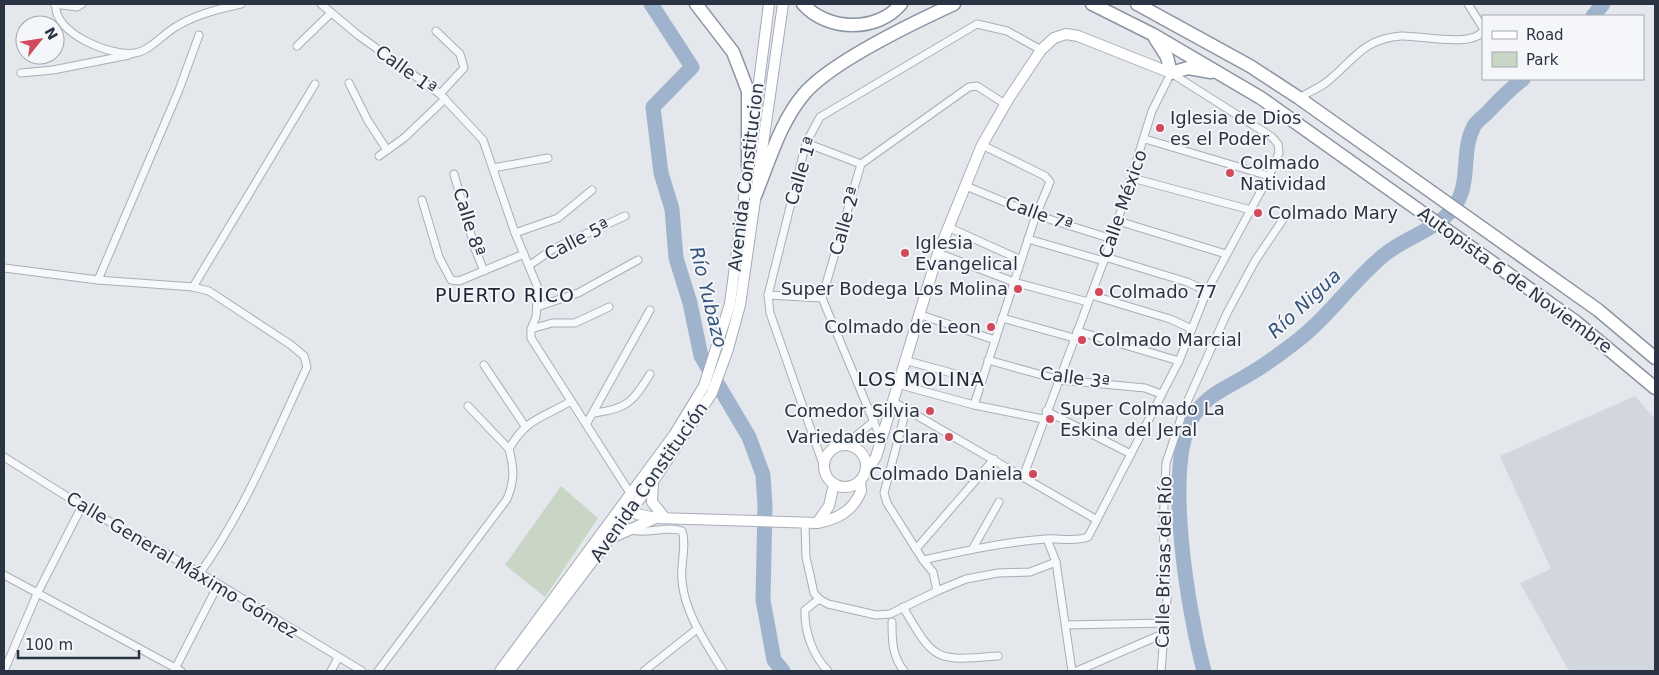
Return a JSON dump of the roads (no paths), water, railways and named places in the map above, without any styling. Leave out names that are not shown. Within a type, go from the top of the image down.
[{"type":"highway","points":[[696,4],[733,52],[748,91],[748,167]]},
{"type":"highway","points":[[803,4],[817,17],[849,26],[884,17],[901,4]]},
{"type":"highway","points":[[755,196],[782,129],[804,94],[817,81],[871,47],[954,4]]},
{"type":"highway","name":"Autopista 6 de Noviembre","points":[[1091,4],[1152,34],[1226,76],[1302,127],[1576,322],[1655,388]]},
{"type":"highway","name":"Autopista 6 de Noviembre","points":[[1137,4],[1250,66],[1298,98],[1598,310],[1655,358]]},
{"type":"highway","points":[[1152,34],[1167,57],[1171,72],[1188,68],[1226,76]]},
{"type":"main road","name":"Avenida Constitucion","points":[[500,671],[674,435],[704,386],[735,304],[748,167],[769,4]]},
{"type":"main road","name":"Avenida Constitución","points":[[509,671],[610,539],[626,526],[631,511],[712,393],[728,349],[755,196],[783,4]]},
{"type":"main road","points":[[622,504],[637,514],[663,518],[785,523],[818,523],[835,520],[851,508],[861,490],[862,478],[864,459],[852,447],[844,446],[830,452],[824,467],[829,480],[843,487],[852,486],[862,478],[876,456],[918,314],[948,227],[982,146],[1005,104],[1041,50],[1054,38],[1066,34],[1072,35],[1092,40],[1171,72]]},
{"type":"main road","points":[[654,480],[652,502],[663,518]]},
{"type":"main road","points":[[818,523],[829,506],[834,484]]},
{"type":"main road","points":[[626,526],[663,518]]},
{"type":"street","points":[[82,4],[76,7],[55,4],[56,17],[68,32],[86,41],[120,52],[136,53]]},
{"type":"street","points":[[22,73],[62,69],[136,53],[176,26],[208,12],[241,4]]},
{"type":"street","name":"Calle 1ª","points":[[321,4],[358,35],[442,97],[483,140],[516,234],[538,288],[536,317],[530,329]]},
{"type":"street","points":[[1468,4],[1482,28]]},
{"type":"street","points":[[297,46],[331,13]]},
{"type":"street","name":"Calle 1ª","points":[[824,467],[770,313],[768,295],[806,143],[820,117],[977,24],[1007,31],[1041,50]]},
{"type":"street","points":[[380,156],[442,97],[464,68],[460,54],[436,31]]},
{"type":"street","points":[[1298,98],[1327,82],[1364,48],[1381,40],[1402,36],[1450,40],[1475,38],[1482,31]]},
{"type":"street","points":[[98,280],[179,90],[200,35]]},
{"type":"street","points":[[923,560],[974,548],[1047,539],[1078,540],[1088,537],[1132,454],[1179,360],[1207,291],[1270,176],[1279,153],[1276,140],[1171,72]]},
{"type":"street","name":"Calle México","points":[[1023,476],[1112,239],[1145,139],[1152,111],[1171,72]]},
{"type":"street","points":[[349,83],[368,121],[387,150]]},
{"type":"street","points":[[193,287],[315,84]]},
{"type":"street","name":"Calle 2ª","points":[[822,298],[861,164],[969,87],[977,86],[1005,104]]},
{"type":"street","points":[[1145,139],[1270,176]]},
{"type":"street","points":[[806,143],[861,164]]},
{"type":"street","points":[[974,405],[1036,215],[1050,182],[1045,176],[982,146]]},
{"type":"street","points":[[493,168],[548,158]]},
{"type":"street","name":"Calle 8ª","points":[[454,174],[475,249],[484,271]]},
{"type":"street","points":[[1132,178],[1251,210]]},
{"type":"street","name":"Calle 7ª","points":[[966,186],[1036,215],[1112,239]]},
{"type":"street","points":[[516,234],[558,218],[592,190]]},
{"type":"street","points":[[422,200],[440,257],[451,280],[459,281],[524,254]]},
{"type":"street","name":"Calle Brisas del Río","points":[[1161,671],[1167,600],[1163,496],[1166,463],[1173,437],[1227,313],[1254,261],[1288,212]]},
{"type":"street","name":"Calle 5ª","points":[[530,265],[553,249],[625,216]]},
{"type":"street","points":[[1118,221],[1226,254]]},
{"type":"street","points":[[948,227],[1021,260]]},
{"type":"street","points":[[1028,239],[1187,282],[1207,291]]},
{"type":"street","points":[[938,253],[1014,282],[1090,298],[1170,319],[1192,329]]},
{"type":"street","points":[[536,307],[578,292],[638,260]]},
{"type":"street","points":[[4,268],[98,280],[193,287],[209,291],[291,345],[304,356],[307,368],[232,526],[200,573]]},
{"type":"street","points":[[768,295],[822,298],[881,440]]},
{"type":"street","points":[[609,307],[575,323],[552,323],[530,329],[535,347],[587,423],[630,493]]},
{"type":"street","points":[[587,423],[650,310]]},
{"type":"street","points":[[918,314],[995,340]]},
{"type":"street","points":[[1002,318],[1076,334],[1179,360]]},
{"type":"street","points":[[904,360],[982,381]]},
{"type":"street","name":"Calle 3ª","points":[[988,360],[1060,380],[1145,388],[1161,394]]},
{"type":"street","points":[[484,365],[525,426]]},
{"type":"street","points":[[594,413],[623,408],[639,393],[650,374]]},
{"type":"street","points":[[897,384],[974,405],[1043,419]]},
{"type":"street","points":[[509,449],[525,426],[571,401]]},
{"type":"street","points":[[892,401],[1096,520]]},
{"type":"street","points":[[378,671],[508,499],[514,482],[514,470],[509,449],[468,406]]},
{"type":"street","points":[[906,410],[884,493],[887,503],[923,560],[933,572],[937,591]]},
{"type":"street","points":[[1046,411],[1132,454]]},
{"type":"street","points":[[844,446],[874,421]]},
{"type":"street","points":[[916,549],[994,459]]},
{"type":"street","name":"Calle General Máximo Gómez","points":[[5,460],[200,573],[362,671]]},
{"type":"street","points":[[974,548],[999,502]]},
{"type":"street","points":[[4,671],[37,594],[82,506]]},
{"type":"street","points":[[805,523],[806,557],[814,593],[819,599],[828,604],[876,615],[890,614],[966,579],[998,573],[1030,572],[1056,562]]},
{"type":"street","points":[[626,526],[650,532],[676,528],[682,531],[684,537],[681,567],[683,593],[697,629],[723,671]]},
{"type":"street","points":[[1047,539],[1056,562],[1072,671]]},
{"type":"street","points":[[4,575],[177,670],[218,585]]},
{"type":"street","points":[[819,599],[805,610],[804,620],[809,638],[828,671]]},
{"type":"street","points":[[903,607],[929,648],[938,655],[952,658],[998,656]]},
{"type":"street","points":[[892,622],[892,645],[899,664],[904,671]]},
{"type":"street","points":[[1066,625],[1166,623]]},
{"type":"street","points":[[644,671],[697,629]]},
{"type":"street","points":[[1077,671],[1165,634]]},
{"type":"street","points":[[331,671],[338,658]]},
{"type":"waterway","name":"Río Yubazo","points":[[651,4],[692,67],[653,107],[661,173],[672,209],[676,258],[690,303],[701,356],[749,437],[763,475],[765,506],[763,600],[774,660],[783,671]]},
{"type":"waterway","name":"Río Nigua","points":[[1594,15],[1603,4]]},
{"type":"waterway","name":"Río Nigua","points":[[1204,671],[1186,578],[1179,503],[1180,468],[1185,438],[1194,415],[1212,396],[1264,365],[1302,337],[1391,249],[1438,223],[1445,217],[1454,207],[1464,184],[1469,137],[1474,126],[1504,95],[1522,80]]},
{"type":"place","name":"Iglesia de Dios es el Poder","points":[[1160,128]]},
{"type":"place","name":"Colmado Natividad","points":[[1230,173]]},
{"type":"place","name":"Colmado Mary","points":[[1258,213]]},
{"type":"place","name":"Iglesia Evangelical","points":[[905,253]]},
{"type":"place","name":"Super Bodega Los Molina","points":[[1018,289]]},
{"type":"place","name":"Colmado 77","points":[[1099,292]]},
{"type":"place","name":"Colmado de Leon","points":[[991,327]]},
{"type":"place","name":"Colmado Marcial","points":[[1082,340]]},
{"type":"place","name":"Comedor Silvia","points":[[930,411]]},
{"type":"place","name":"Super Colmado La Eskina del Jeral","points":[[1050,419]]},
{"type":"place","name":"Variedades Clara","points":[[949,437]]},
{"type":"place","name":"Colmado Daniela","points":[[1033,474]]},
{"type":"district","name":"PUERTO RICO","points":[[505,295]]},
{"type":"district","name":"LOS MOLINA","points":[[921,379]]}]
